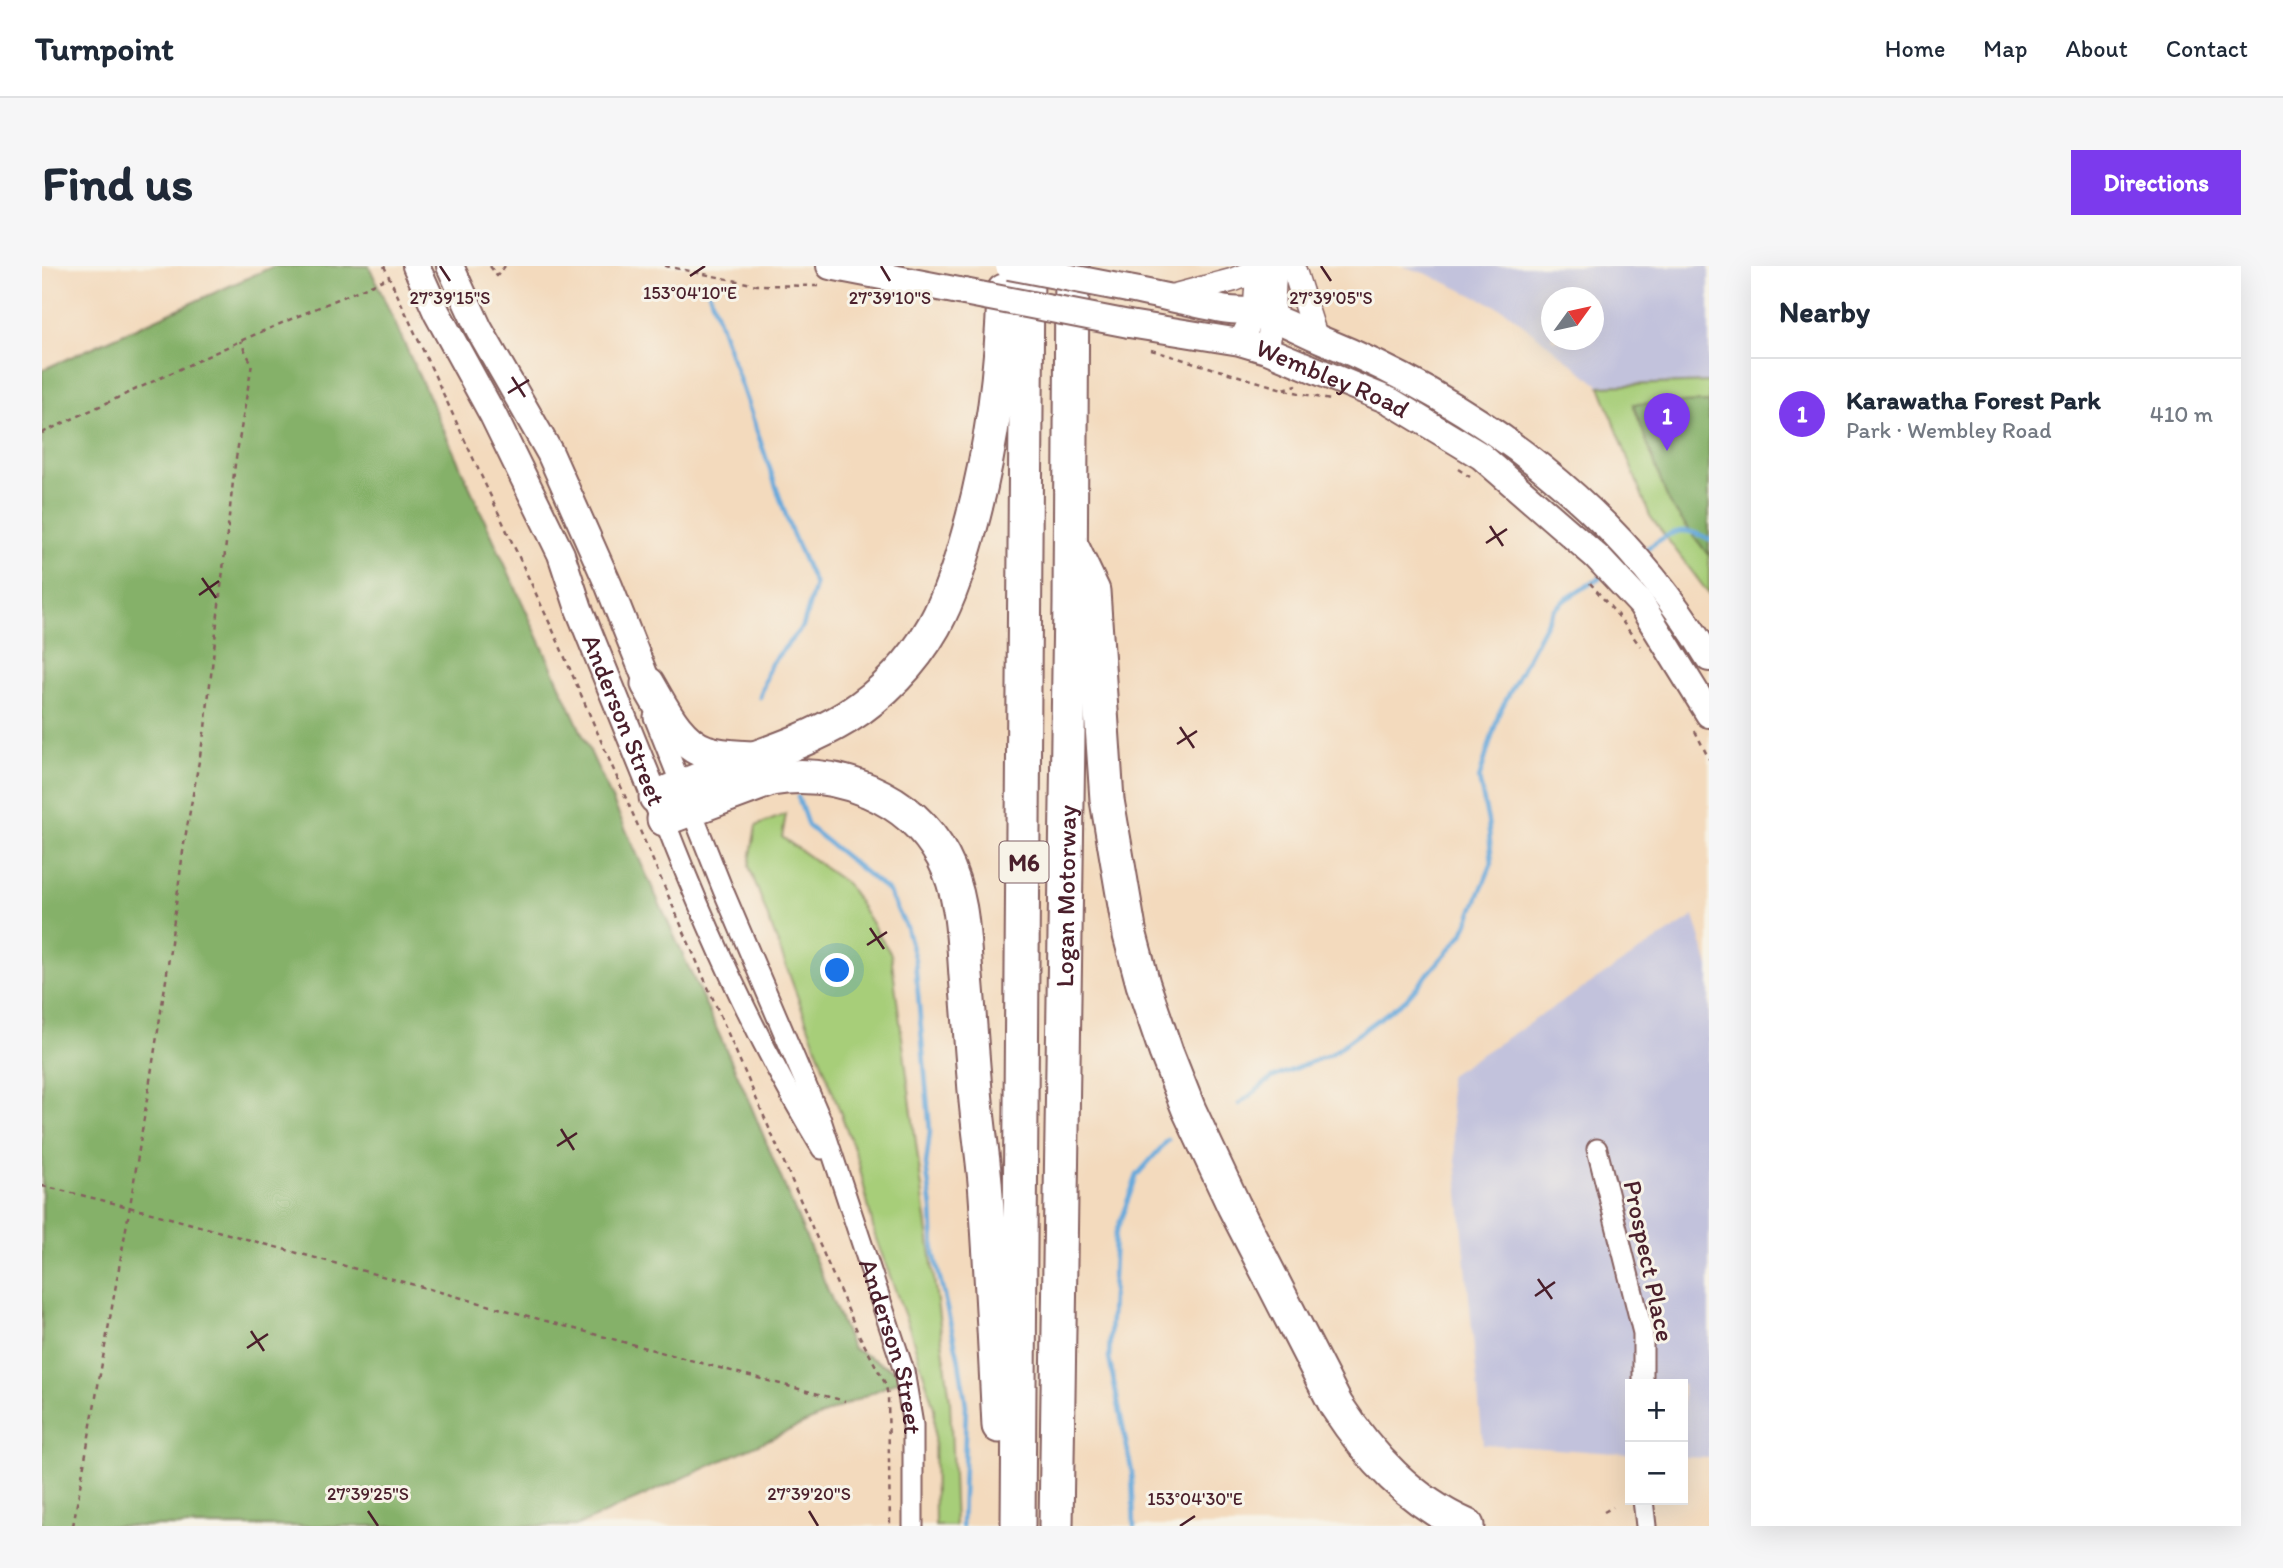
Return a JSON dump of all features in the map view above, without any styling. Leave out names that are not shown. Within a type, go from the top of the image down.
[{"type":"highway","points":[[673,802],[753,759],[826,730],[867,703],[908,664],[938,617],[953,585],[989,448],[1002,351],[1007,266]]},
{"type":"highway","name":"Logan Motorway","points":[[1018,1526],[1027,266]]},
{"type":"highway","name":"Logan Motorway","points":[[1056,1526],[1072,266]]},
{"type":"highway","points":[[1070,544],[1093,591],[1107,800],[1130,935],[1143,984],[1189,1110],[1234,1206],[1336,1405],[1356,1436],[1391,1475],[1429,1506],[1467,1526]]},
{"type":"highway","points":[[649,684],[666,714],[694,747],[723,756],[753,759]]},
{"type":"highway","points":[[673,802],[789,776],[832,779],[869,791],[905,812],[932,840],[946,865],[958,896],[962,916],[974,1082],[985,1182],[999,1427],[1020,1458]]},
{"type":"main road","name":"Anderson Street","points":[[416,266],[437,313],[493,415],[561,554],[579,608],[673,802]]},
{"type":"main road","name":"Wembley Road","points":[[1007,266],[1264,316],[1369,359],[1420,385],[1473,417],[1521,451],[1564,487],[1623,544],[1641,604],[1709,714]]},
{"type":"main road","name":"Anderson Street","points":[[457,272],[503,373],[550,453],[649,684]]},
{"type":"main road","name":"Wembley Road","points":[[828,276],[964,292],[1240,342],[1267,350],[1390,401],[1480,456],[1590,566],[1709,658]]},
{"type":"street","points":[[1293,266],[1316,338]]},
{"type":"street","points":[[1169,297],[1233,280],[1263,267],[1267,350]]},
{"type":"street","points":[[1240,342],[1264,316]]},
{"type":"street","name":"Anderson Street","points":[[649,684],[652,711],[673,802],[706,925],[739,997],[837,1173]]},
{"type":"street","name":"Anderson Street","points":[[673,802],[821,1120],[904,1371],[913,1425],[914,1526]]},
{"type":"street","name":"Prospect Place","points":[[1597,1149],[1643,1333],[1643,1379]]},
{"type":"street","points":[[1644,1505],[1646,1526]]},
{"type":"path","points":[[384,266],[556,637],[858,1333],[886,1383],[890,1526]]},
{"type":"path","points":[[490,266],[497,276],[505,266]]},
{"type":"path","points":[[665,266],[757,285],[828,276]]},
{"type":"path","points":[[42,433],[240,341],[388,277]]},
{"type":"path","points":[[73,1526],[130,1206],[166,980],[184,844],[205,727],[235,464],[252,363],[240,341]]},
{"type":"path","points":[[1142,348],[1284,390],[1337,402]]},
{"type":"path","points":[[1453,465],[1474,479]]},
{"type":"path","points":[[1590,566],[1641,604]]},
{"type":"path","points":[[42,1186],[130,1206],[618,1342],[845,1401]]},
{"type":"path","points":[[1604,1512],[1613,1507]]},
{"type":"shaded area","points":[[1402,266],[1709,266],[1709,382],[1600,386],[1555,350],[1604,350],[1604,287],[1541,287],[1541,339],[1505,310],[1427,274]]},
{"type":"shaded area","points":[[1694,916],[1709,967],[1709,1458],[1688,1457],[1688,1379],[1625,1379],[1625,1454],[1483,1444],[1448,1076]]},
{"type":"green space","points":[[274,266],[369,266],[744,1089],[852,1348],[907,1377],[577,1526],[42,1526],[42,370]]},
{"type":"green space","points":[[1709,382],[1709,594],[1650,516],[1600,386]]},
{"type":"green space","points":[[1709,402],[1709,556],[1669,503],[1633,404]]},
{"type":"green space","points":[[786,814],[782,837],[847,884],[891,954],[950,1400],[955,1526],[935,1526],[934,1408],[910,1330],[875,1236],[858,1160],[749,866],[756,826]]},
{"type":"waterway","points":[[706,283],[792,533],[815,585],[803,626],[770,665],[760,697]]},
{"type":"waterway","points":[[1641,552],[1681,531],[1689,531],[1709,539]]},
{"type":"waterway","points":[[1239,1104],[1272,1078],[1331,1054],[1406,999],[1463,934],[1492,863],[1488,821],[1479,779],[1499,713],[1553,610],[1604,575]]},
{"type":"waterway","points":[[798,797],[808,826],[888,891],[906,927],[915,960],[930,1131],[926,1165],[934,1253],[958,1356],[966,1405],[962,1526]]},
{"type":"waterway","points":[[1134,1526],[1132,1472],[1109,1358],[1115,1235],[1137,1175],[1168,1140]]},
{"type":"place","name":"Karawatha Forest Park","points":[[1667,451]]}]
